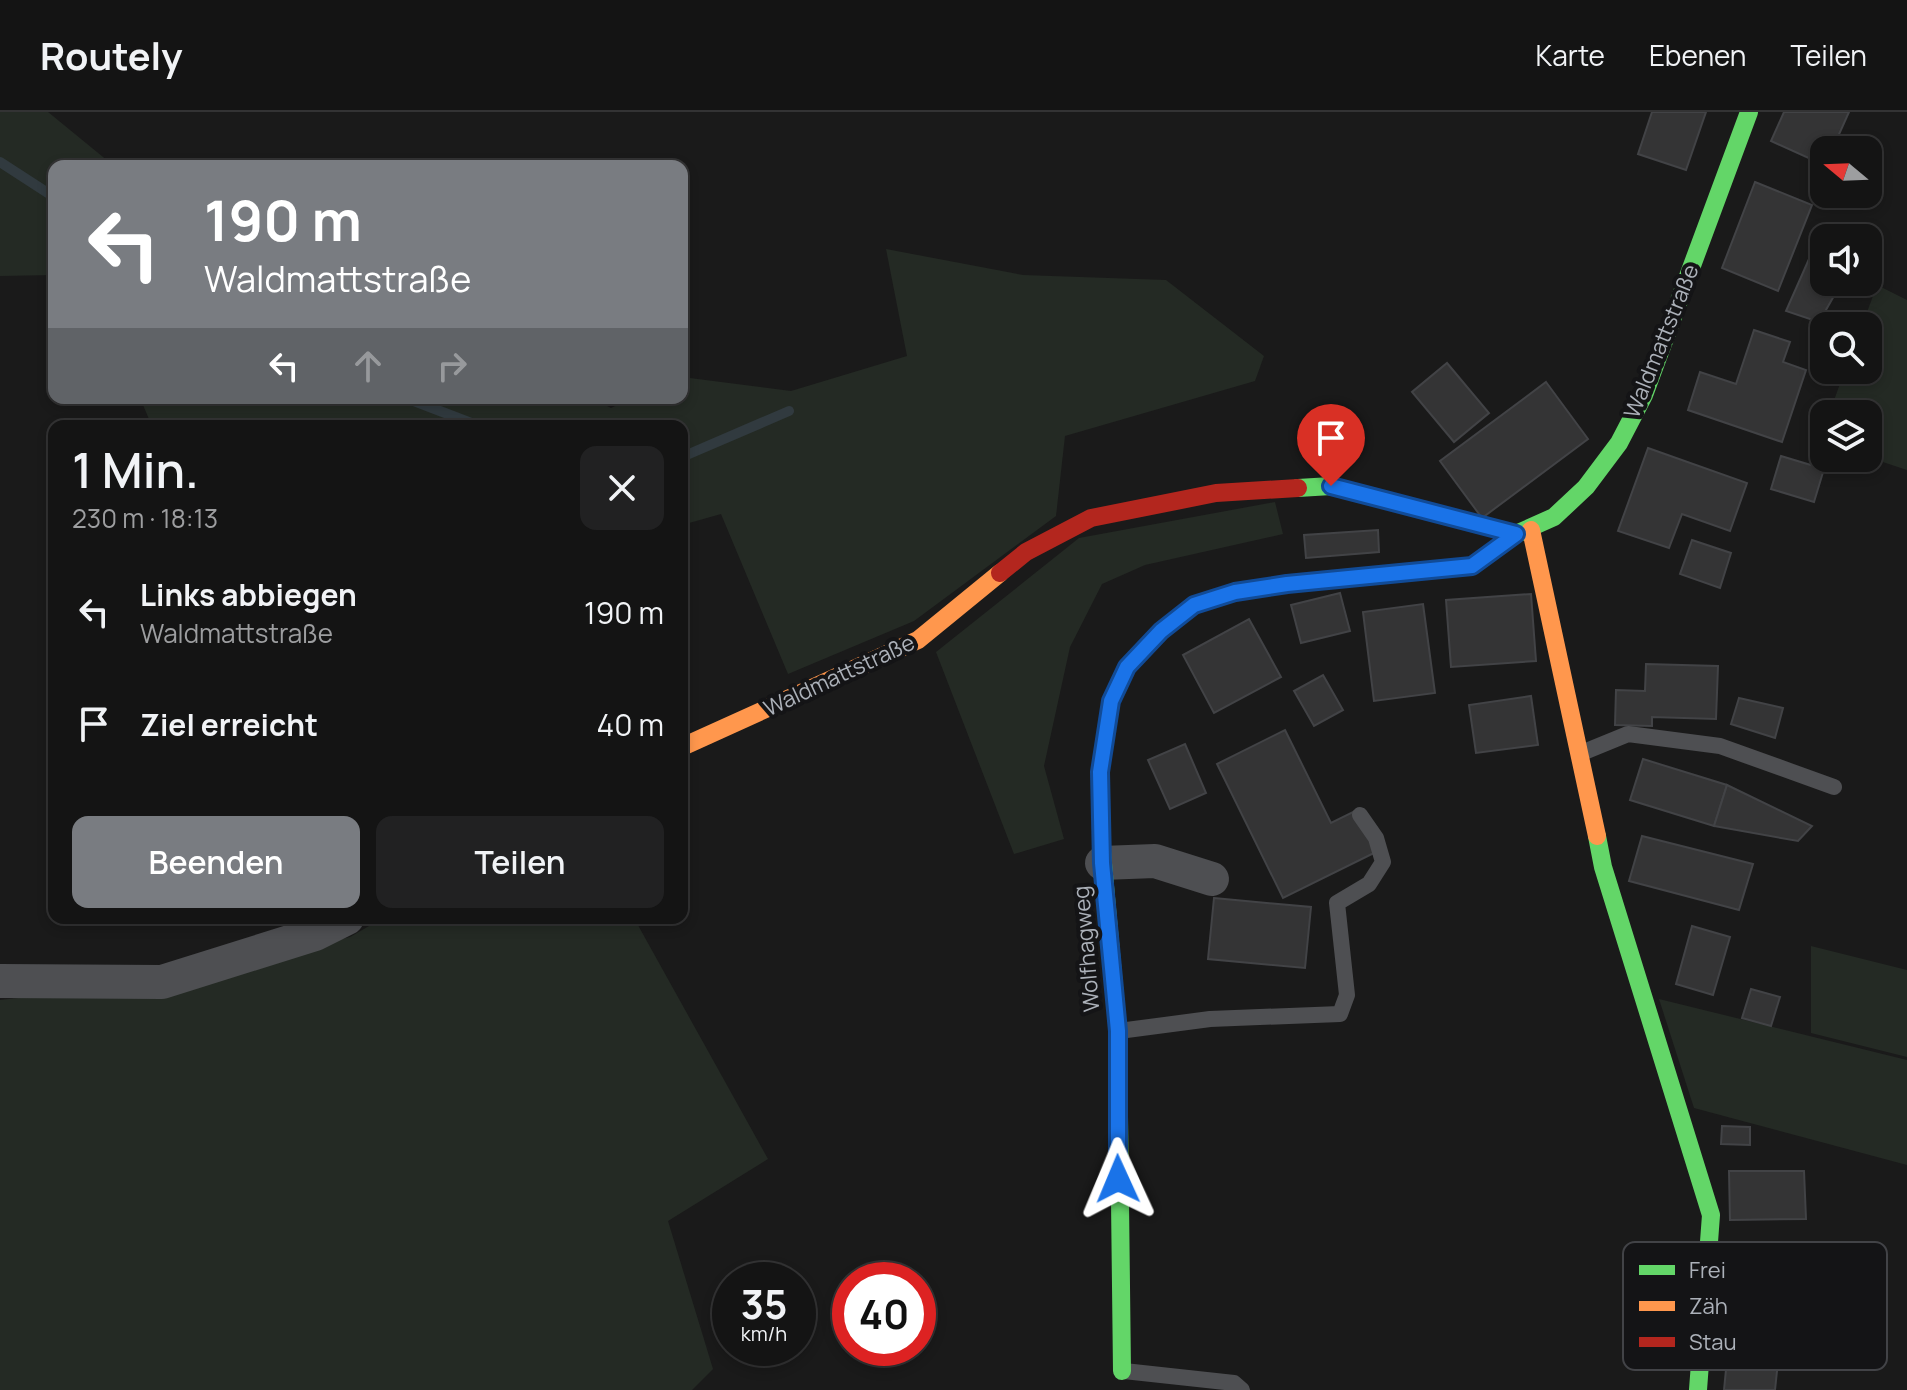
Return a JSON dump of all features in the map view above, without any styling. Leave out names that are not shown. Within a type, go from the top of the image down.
[{"type":"street","name":"Waldmattstraße","points":[[688,744],[918,640],[1026,552],[1091,518],[1216,493],[1331,486],[1524,532],[1554,517],[1586,487],[1619,443],[1644,395],[1749,112]]},
{"type":"street","points":[[1524,532],[1582,753],[1603,867],[1711,1215],[1709,1242]]},
{"type":"street","name":"Wolfhagweg","points":[[1122,1371],[1118,1031],[1102,863],[1100,772],[1111,701],[1127,667],[1172,622],[1194,605],[1235,592],[1343,576],[1472,566],[1524,532]]},
{"type":"street","points":[[1102,863],[1155,861],[1212,879]]},
{"type":"street","points":[[0,981],[162,982],[315,934],[335,924]]},
{"type":"street","points":[[1698,1390],[1699,1370]]},
{"type":"lane","points":[[1582,753],[1628,734],[1720,746],[1834,787]]},
{"type":"lane","points":[[1118,1031],[1210,1019],[1340,1014],[1347,995],[1337,903],[1369,884],[1383,862],[1376,838],[1360,815]]},
{"type":"lane","points":[[1122,1371],[1234,1383],[1242,1390]]},
{"type":"shaded area","points":[[0,112],[48,112],[107,160],[48,160],[48,275],[0,276]]},
{"type":"shaded area","points":[[886,249],[1023,275],[1166,280],[1264,356],[1255,381],[1065,436],[1056,516],[914,621],[788,674],[721,514],[688,523],[688,420],[149,420],[143,404],[603,404],[611,408],[619,404],[688,404],[688,378],[791,391],[907,356]]},
{"type":"shaded area","points":[[1882,288],[1907,300],[1907,470],[1882,462],[1882,400],[1834,400],[1840,384],[1882,384],[1882,312],[1867,312],[1873,296],[1882,296]]},
{"type":"shaded area","points":[[1275,502],[1283,534],[1145,565],[1102,584],[1070,647],[1044,766],[1064,839],[1014,854],[936,652],[1079,538]]},
{"type":"shaded area","points":[[373,924],[637,924],[768,1159],[668,1221],[713,1369],[692,1390],[0,1390],[0,1000],[162,982],[350,937]]},
{"type":"shaded area","points":[[1811,946],[1907,970],[1907,1057],[1811,1033]]},
{"type":"shaded area","points":[[1659,999],[1907,1060],[1907,1165],[1694,1108]]},
{"type":"building","points":[[1652,112],[1706,112],[1686,170],[1638,154]]},
{"type":"building","points":[[1784,112],[1849,112],[1838,136],[1810,136],[1810,159],[1771,141]]},
{"type":"building","points":[[1755,182],[1810,204],[1778,291],[1722,268]]},
{"type":"building","points":[[1809,259],[1810,296],[1834,296],[1825,312],[1810,312],[1810,319],[1786,311]]},
{"type":"building","points":[[1754,330],[1790,342],[1783,362],[1806,370],[1782,442],[1688,410],[1700,372],[1736,384]]},
{"type":"building","points":[[1447,363],[1489,413],[1454,442],[1412,392]]},
{"type":"building","points":[[1546,382],[1588,439],[1482,518],[1440,461]]},
{"type":"building","points":[[1648,448],[1747,483],[1730,531],[1682,514],[1669,548],[1618,531]]},
{"type":"building","points":[[1781,456],[1810,465],[1810,472],[1823,472],[1814,502],[1771,489]]},
{"type":"building","points":[[1378,530],[1379,552],[1306,558],[1304,535]]},
{"type":"building","points":[[1692,540],[1731,553],[1720,588],[1680,574]]},
{"type":"building","points":[[1340,593],[1350,631],[1301,643],[1291,605]]},
{"type":"building","points":[[1531,594],[1536,661],[1451,667],[1446,600]]},
{"type":"building","points":[[1423,604],[1435,693],[1374,701],[1363,612]]},
{"type":"building","points":[[1249,619],[1281,677],[1214,713],[1183,655]]},
{"type":"building","points":[[1646,664],[1718,666],[1716,719],[1652,717],[1652,726],[1615,725],[1616,690],[1645,691]]},
{"type":"building","points":[[1323,675],[1343,710],[1314,726],[1294,691]]},
{"type":"building","points":[[1531,696],[1538,745],[1476,753],[1469,705]]},
{"type":"building","points":[[1739,698],[1783,708],[1775,738],[1731,724]]},
{"type":"building","points":[[1285,730],[1331,823],[1355,811],[1376,852],[1283,898],[1217,764]]},
{"type":"building","points":[[1185,744],[1206,793],[1170,809],[1148,760]]},
{"type":"building","points":[[1643,759],[1727,785],[1714,826],[1630,800]]},
{"type":"building","points":[[1727,785],[1812,826],[1798,841],[1714,826]]},
{"type":"building","points":[[1642,836],[1753,864],[1739,910],[1629,881]]},
{"type":"building","points":[[1214,898],[1311,907],[1305,968],[1208,959]]},
{"type":"building","points":[[1692,926],[1730,937],[1713,995],[1676,984]]},
{"type":"building","points":[[1751,989],[1780,997],[1771,1026],[1742,1018]]},
{"type":"building","points":[[1722,1126],[1750,1127],[1750,1145],[1721,1144]]},
{"type":"building","points":[[1729,1171],[1804,1171],[1806,1219],[1730,1220]]},
{"type":"building","points":[[1726,1370],[1777,1370],[1775,1390],[1724,1390]]},
{"type":"waterway","points":[[0,162],[48,193]]},
{"type":"waterway","points":[[422,404],[463,420]]},
{"type":"waterway","points":[[688,454],[789,411]]},
{"type":"traffic: fast","points":[[1298,488],[1331,486],[1516,534],[1554,517],[1586,487],[1619,443],[1644,395],[1749,112]]},
{"type":"traffic: fast","points":[[1597,836],[1603,867],[1711,1215],[1709,1242]]},
{"type":"traffic: fast","points":[[1102,852],[1118,1031],[1122,1371]]},
{"type":"traffic: fast","points":[[1698,1390],[1699,1370]]},
{"type":"traffic: slow","points":[[1531,530],[1597,836]]},
{"type":"traffic: slow","points":[[1102,852],[1100,772],[1111,701],[1127,667],[1161,631],[1194,605],[1235,592],[1287,584],[1472,566],[1516,534]]},
{"type":"traffic: slow","points":[[688,744],[918,640],[1000,573]]},
{"type":"traffic: jam","points":[[1000,573],[1026,552],[1091,518],[1216,493],[1298,488]]},
{"type":"route","points":[[1118,1179],[1118,1031],[1102,863],[1100,772],[1111,701],[1127,667],[1161,631],[1194,605],[1235,592],[1343,576],[1472,566],[1516,534],[1331,486]]}]
